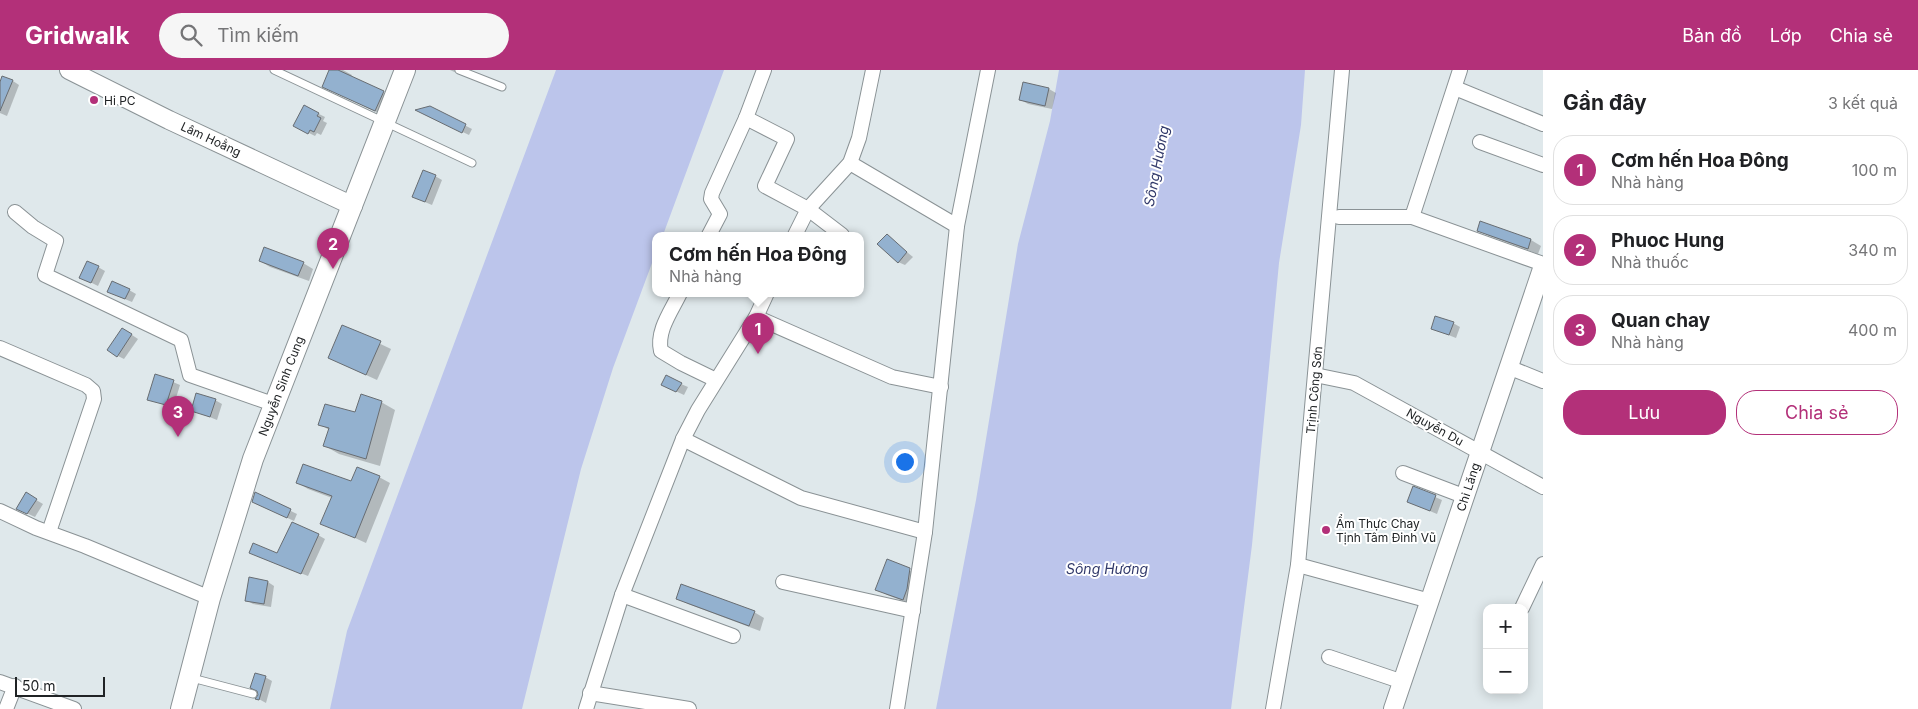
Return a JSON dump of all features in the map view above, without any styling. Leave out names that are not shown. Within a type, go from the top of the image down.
[{"type":"main road","name":"Nguyễn Sinh Cung","points":[[181,709],[210,598],[253,459],[405,70]]},
{"type":"street","name":"Lâm Hoằng","points":[[69,70],[169,120],[353,206]]},
{"type":"street","points":[[711,232],[720,214],[712,199],[712,193],[746,118],[764,70]]},
{"type":"street","points":[[797,232],[808,209],[850,163],[859,138],[873,70]]},
{"type":"street","points":[[897,709],[925,532],[956,226],[988,70]]},
{"type":"street","name":"Trịnh Công Sơn","points":[[1273,709],[1298,565],[1342,70]]},
{"type":"street","points":[[1412,217],[1455,88],[1457,71]]},
{"type":"street","points":[[1455,88],[1543,124]]},
{"type":"street","points":[[746,118],[787,139],[765,186],[808,209],[838,232]]},
{"type":"street","points":[[1480,142],[1543,164]]},
{"type":"street","points":[[850,163],[956,226]]},
{"type":"street","points":[[15,212],[33,227],[56,241],[45,275],[181,340],[190,375],[273,404]]},
{"type":"street","points":[[1339,217],[1412,217],[1543,265]]},
{"type":"street","name":"Chi Lăng","points":[[1393,709],[1543,265]]},
{"type":"street","points":[[678,297],[660,334],[659,344],[661,351],[716,380]]},
{"type":"street","points":[[586,709],[622,595],[683,439],[698,410],[756,317],[765,297]]},
{"type":"street","points":[[756,317],[892,377],[941,387]]},
{"type":"street","points":[[0,348],[86,385],[93,391],[94,399],[49,532]]},
{"type":"street","points":[[1508,367],[1543,381]]},
{"type":"street","name":"Nguyễn Du","points":[[1315,375],[1354,383],[1543,487]]},
{"type":"street","points":[[683,439],[801,498],[925,532]]},
{"type":"street","points":[[1403,472],[1466,497]]},
{"type":"street","points":[[0,511],[210,598]]},
{"type":"street","points":[[1298,565],[1430,601]]},
{"type":"street","points":[[1524,604],[1541,573]]},
{"type":"street","points":[[783,582],[913,611]]},
{"type":"street","points":[[622,595],[733,636]]},
{"type":"street","points":[[1329,657],[1403,682]]},
{"type":"street","points":[[0,682],[74,709]]},
{"type":"street","points":[[6,709],[15,686]]},
{"type":"street","points":[[590,693],[689,709]]},
{"type":"lane","points":[[274,70],[384,124],[472,163]]},
{"type":"lane","points":[[459,70],[502,87]]},
{"type":"lane","points":[[189,677],[253,694]]},
{"type":"water","points":[[556,70],[724,70],[664,232],[652,232],[652,263],[613,368],[581,469],[522,709],[330,709],[347,631]]},
{"type":"water","name":"Sông Hương","points":[[1059,70],[1305,70],[1301,125],[1279,263],[1252,545],[1231,709],[936,709],[976,500],[1018,244],[1050,121]]},
{"type":"building","points":[[329,70],[338,70],[384,91],[375,111],[322,87]]},
{"type":"building","points":[[2,76],[13,80],[0,111],[0,82]]},
{"type":"building","points":[[1023,82],[1049,88],[1045,106],[1019,100]]},
{"type":"building","points":[[304,105],[319,113],[317,116],[321,118],[314,132],[310,130],[308,134],[293,126]]},
{"type":"building","points":[[430,106],[466,124],[462,133],[415,110]]},
{"type":"building","points":[[423,170],[436,175],[425,202],[412,197]]},
{"type":"building","points":[[1480,221],[1531,239],[1528,249],[1477,231]]},
{"type":"building","points":[[887,234],[907,252],[898,263],[877,244]]},
{"type":"building","points":[[264,247],[304,262],[298,276],[259,261]]},
{"type":"building","points":[[87,261],[99,266],[91,283],[79,278]]},
{"type":"building","points":[[112,281],[130,289],[125,299],[107,292]]},
{"type":"building","points":[[1435,316],[1454,322],[1449,335],[1431,329]]},
{"type":"building","points":[[342,325],[381,341],[366,375],[328,358]]},
{"type":"building","points":[[122,328],[132,334],[117,357],[107,350]]},
{"type":"building","points":[[155,374],[174,380],[166,405],[147,400]]},
{"type":"building","points":[[666,375],[682,383],[676,392],[661,385]]},
{"type":"building","points":[[196,393],[216,399],[210,417],[191,411]]},
{"type":"building","points":[[361,394],[382,401],[366,459],[323,446],[329,428],[318,425],[325,404],[355,412]]},
{"type":"building","points":[[303,464],[351,481],[357,467],[380,476],[355,538],[320,524],[332,496],[296,483]]},
{"type":"building","points":[[1413,486],[1436,495],[1430,511],[1407,502]]},
{"type":"building","points":[[26,492],[37,499],[27,514],[16,509]]},
{"type":"building","points":[[255,492],[291,509],[287,518],[252,502]]},
{"type":"building","points":[[292,522],[319,534],[301,574],[249,553],[253,543],[277,553]]},
{"type":"building","points":[[887,559],[910,568],[907,589],[903,600],[875,590]]},
{"type":"building","points":[[249,577],[268,581],[264,604],[245,601]]},
{"type":"building","points":[[681,584],[755,611],[749,626],[676,599]]},
{"type":"building","points":[[255,673],[266,676],[259,700],[255,699],[258,695],[257,691],[250,688]]},
{"type":"place","name":"Hi PC","points":[[94,100]]},
{"type":"place","name":"Phuoc Hung","points":[[333,269]]},
{"type":"place","name":"Cơm hến Hoa Đông","points":[[758,354]]},
{"type":"place","name":"Quan chay","points":[[178,437]]},
{"type":"place","name":"Ẩm Thực Chay Tịnh Tâm Đinh Vũ","points":[[1326,530]]}]
